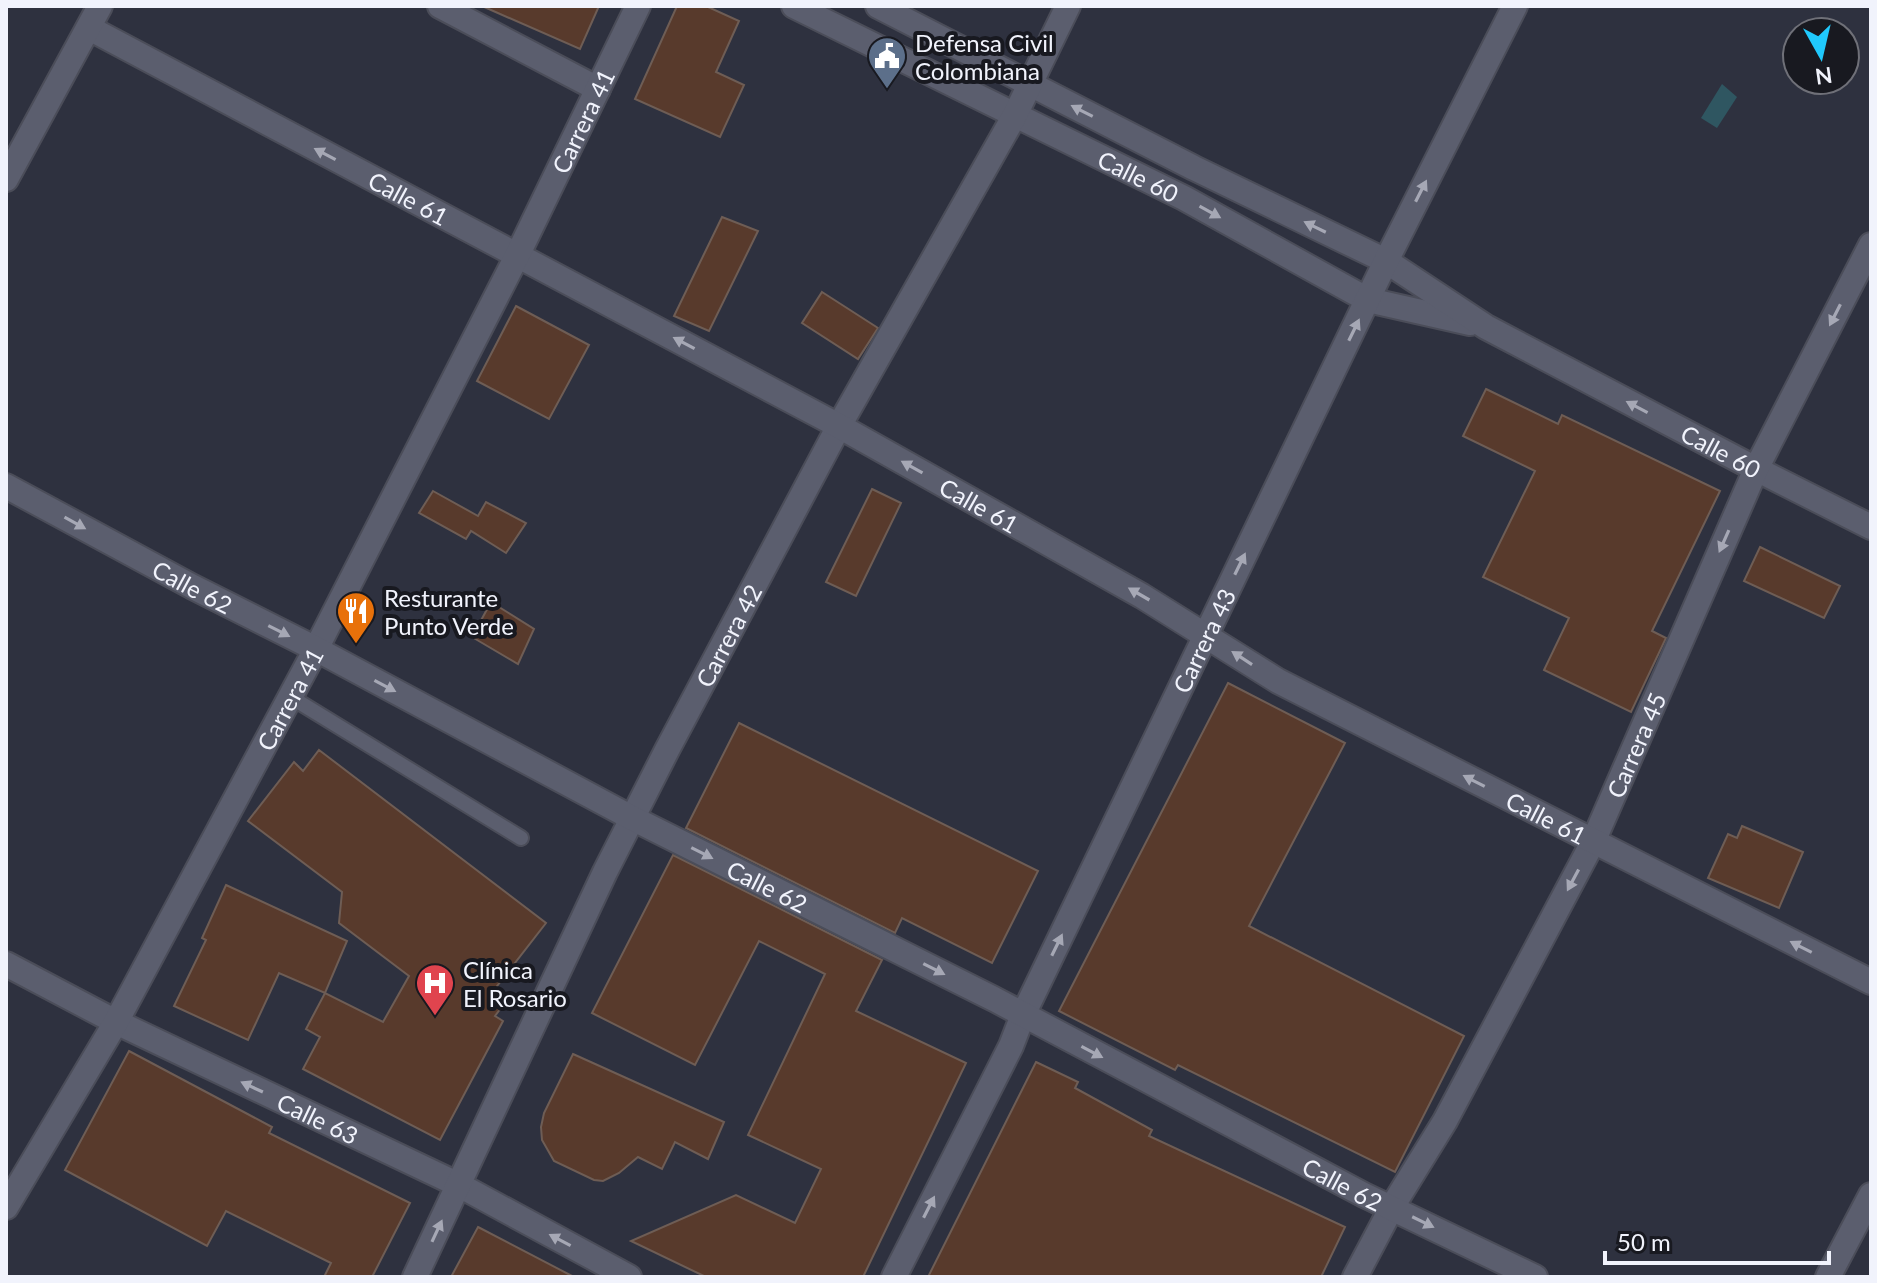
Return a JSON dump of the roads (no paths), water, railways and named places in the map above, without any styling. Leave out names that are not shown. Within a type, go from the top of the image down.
[{"type":"street","points":[[6,179],[100,6]]},
{"type":"street","points":[[440,6],[598,89]]},
{"type":"street","name":"Carrera 41","points":[[6,1207],[116,1022],[316,649],[518,254],[638,6]]},
{"type":"street","name":"Calle 60","points":[[794,6],[1184,198],[1368,300],[1486,327]]},
{"type":"street","name":"Calle 60","points":[[878,6],[1386,261],[1486,327],[1871,527]]},
{"type":"street","name":"Carrera 42","points":[[415,1277],[632,818],[839,426],[1015,115],[1068,6]]},
{"type":"street","name":"Carrera 43","points":[[894,1277],[1011,1046],[1023,1015],[1386,261],[1515,6]]},
{"type":"street","name":"Calle 61","points":[[89,28],[839,426],[1206,634],[1278,681],[1871,982]]},
{"type":"street","name":"Carrera 45","points":[[1355,1277],[1392,1207],[1445,1121],[1593,842],[1756,469],[1871,245]]},
{"type":"street","name":"Calle 62","points":[[6,486],[632,818],[1023,1015],[1350,1188],[1535,1277]]},
{"type":"street","name":"Calle 63","points":[[6,964],[116,1022],[459,1185],[629,1277]]},
{"type":"street","points":[[1828,1277],[1871,1195]]},
{"type":"lane","points":[[289,696],[521,838]]},
{"type":"water","points":[[1722,84],[1737,97],[1717,128],[1701,118]]},
{"type":"place","name":"Defensa Civil Colombiana","points":[[887,90]]},
{"type":"place","name":"Resturante Punto Verde","points":[[356,645]]},
{"type":"place","name":"Clínica El Rosario","points":[[435,1017]]}]
